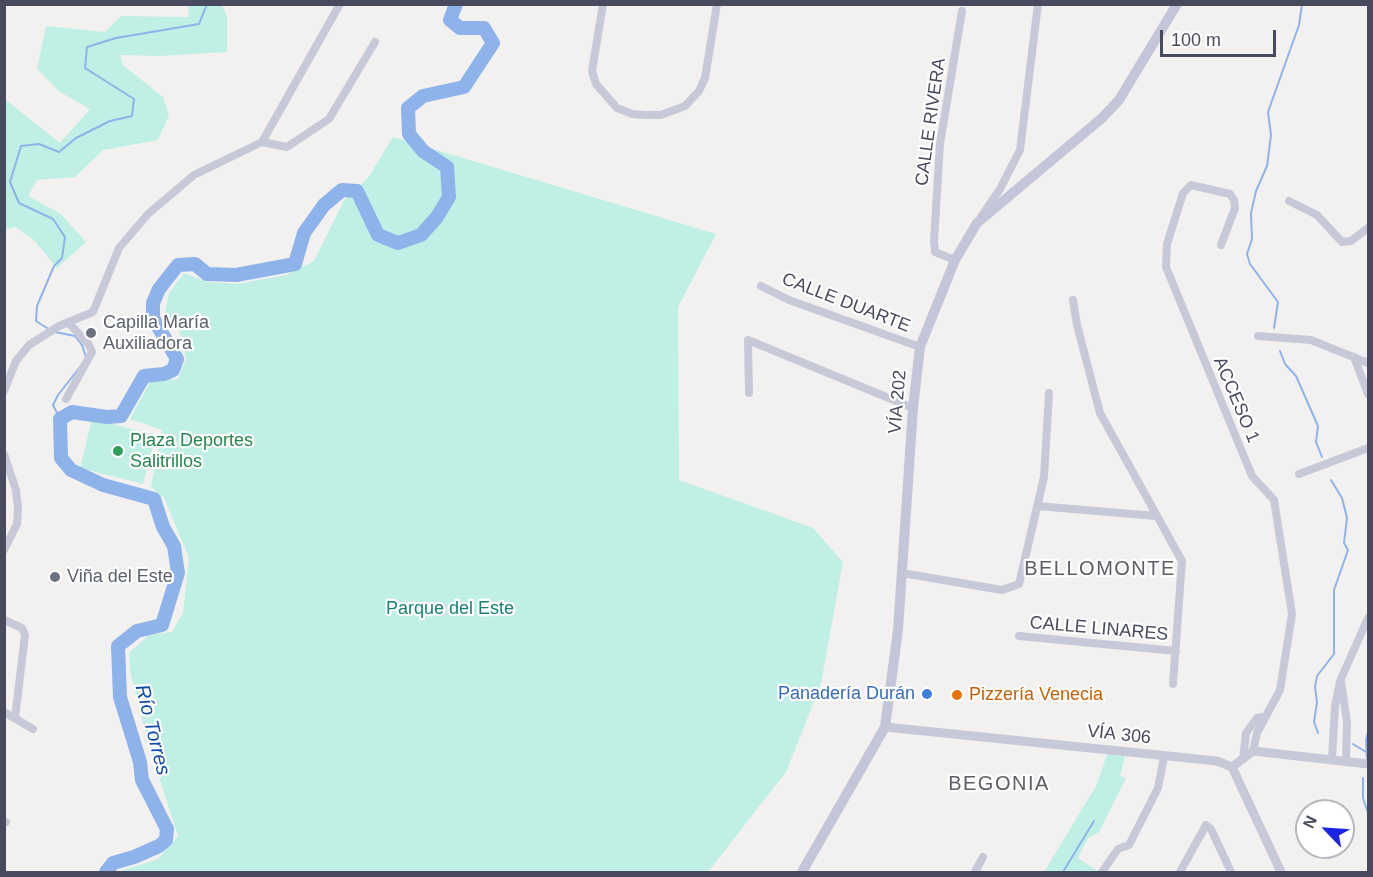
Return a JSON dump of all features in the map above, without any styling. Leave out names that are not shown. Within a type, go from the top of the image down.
[{"type":"main road","name":"VÍA 202","points":[[802,873],[882,736],[885,727],[892,687],[913,408],[920,347],[955,260],[977,223],[1102,118],[1119,100],[1177,4]]},
{"type":"street","points":[[4,391],[21,354],[45,333],[93,312],[119,248],[170,193],[194,175],[262,142],[340,4]]},
{"type":"street","points":[[603,4],[592,71],[596,84],[617,108],[632,114],[646,115],[662,115],[686,106],[699,91],[705,78],[717,4]]},
{"type":"street","points":[[977,223],[1000,189],[1020,150],[1038,4]]},
{"type":"street","name":"CALLE RIVERA","points":[[955,260],[935,252],[934,230],[940,144],[962,11]]},
{"type":"street","points":[[262,142],[287,147],[329,119],[375,42]]},
{"type":"street","name":"ACCESO 1","points":[[1221,245],[1235,208],[1234,200],[1230,194],[1191,185],[1183,193],[1167,244],[1166,267],[1252,476],[1274,500],[1292,614],[1280,690],[1264,717],[1253,751]]},
{"type":"street","points":[[1289,201],[1317,215],[1342,242],[1351,241],[1368,228]]},
{"type":"street","name":"CALLE DUARTE","points":[[761,286],[789,300],[920,347]]},
{"type":"street","points":[[1073,300],[1077,325],[1100,413],[1156,516],[1176,546],[1182,561],[1173,684]]},
{"type":"street","points":[[66,399],[92,352],[89,345],[68,322]]},
{"type":"street","points":[[1258,336],[1311,340],[1368,363]]},
{"type":"street","points":[[749,393],[748,340],[913,408]]},
{"type":"street","points":[[1354,357],[1368,394]]},
{"type":"street","points":[[902,573],[1002,590],[1019,584],[1047,453],[1049,393]]},
{"type":"street","points":[[1299,474],[1368,448]]},
{"type":"street","points":[[4,454],[16,490],[18,508],[17,524],[4,550]]},
{"type":"street","points":[[1037,506],[1156,516]]},
{"type":"street","points":[[1332,759],[1335,706],[1340,681],[1368,618]]},
{"type":"street","points":[[4,620],[22,628],[25,635],[15,718]]},
{"type":"street","name":"CALLE LINARES","points":[[1019,636],[1176,651]]},
{"type":"street","points":[[1340,681],[1347,722],[1346,761]]},
{"type":"street","points":[[4,712],[33,729]]},
{"type":"street","name":"ACCESO 1","points":[[1243,759],[1246,734],[1257,718],[1264,717]]},
{"type":"street","name":"VÍA 306","points":[[885,727],[1164,757],[1217,760],[1232,767]]},
{"type":"street","points":[[1281,873],[1232,767],[1253,751],[1368,764]]},
{"type":"street","points":[[1102,873],[1118,849],[1129,845],[1158,788],[1164,757]]},
{"type":"street","points":[[1180,873],[1206,825],[1211,829],[1231,873]]},
{"type":"street","points":[[975,873],[983,857]]},
{"type":"green space","points":[[188,5],[222,5],[227,16],[227,52],[159,56],[120,55],[123,65],[163,97],[169,115],[158,140],[103,150],[75,177],[37,180],[28,196],[61,214],[86,242],[57,268],[33,239],[15,227],[5,229],[5,99],[60,143],[90,109],[60,92],[37,69],[46,26],[105,32],[121,16],[189,17]]},
{"type":"green space","name":"Parque del Este","points":[[393,137],[716,234],[678,307],[679,480],[813,528],[843,562],[821,684],[786,772],[708,872],[118,872],[158,859],[178,836],[148,743],[131,676],[129,653],[149,635],[172,632],[183,613],[189,558],[164,498],[151,487],[162,430],[130,419],[150,382],[178,379],[186,359],[179,330],[164,317],[169,293],[184,273],[208,282],[236,284],[286,275],[314,261],[344,200],[368,178]]},
{"type":"green space","name":"Plaza Deportes Salitrillos","points":[[92,419],[156,435],[143,484],[80,468]]},
{"type":"green space","points":[[1108,752],[1125,756],[1120,776],[1126,778],[1099,832],[1088,838],[1078,858],[1099,872],[1044,872],[1096,786]]},
{"type":"waterway","points":[[50,330],[36,321],[37,306],[54,266],[62,258],[65,237],[53,219],[19,203],[10,182],[21,146],[39,144],[59,152],[76,138],[110,121],[132,116],[134,99],[85,68],[87,47],[116,38],[199,24],[207,4]]},
{"type":"waterway","name":"Río Torres","points":[[106,872],[113,863],[134,857],[159,846],[166,840],[167,829],[142,780],[140,762],[120,697],[118,646],[137,631],[162,625],[178,573],[174,546],[163,527],[154,499],[103,485],[71,470],[61,458],[60,419],[72,412],[107,417],[121,416],[144,376],[164,374],[173,370],[177,359],[153,318],[153,303],[159,289],[178,265],[195,264],[207,274],[236,275],[295,264],[304,233],[324,205],[342,190],[357,191],[378,235],[398,243],[421,235],[437,217],[449,197],[447,167],[423,151],[409,134],[408,108],[423,96],[464,87],[493,43],[484,28],[460,28],[450,20],[456,4]]},
{"type":"waterway","points":[[1274,328],[1278,302],[1250,264],[1247,254],[1252,239],[1251,213],[1256,191],[1267,166],[1271,135],[1268,112],[1299,25],[1302,4]]},
{"type":"waterway","points":[[55,332],[75,336],[82,345],[86,357]]},
{"type":"waterway","points":[[1280,351],[1285,364],[1296,376],[1318,426],[1316,442],[1322,457]]},
{"type":"waterway","points":[[60,419],[53,405],[80,367]]},
{"type":"waterway","points":[[1318,733],[1314,722],[1317,702],[1315,687],[1317,676],[1334,654],[1334,590],[1348,550],[1344,543],[1347,518],[1342,498],[1331,480]]},
{"type":"waterway","points":[[1367,760],[1368,732]]},
{"type":"waterway","points":[[1353,744],[1366,752]]},
{"type":"waterway","points":[[1363,778],[1363,798],[1368,813]]},
{"type":"waterway","points":[[1063,872],[1094,821]]},
{"type":"place","name":"Capilla María Auxiliadora","points":[[91,333]]},
{"type":"place","name":"Plaza Deportes Salitrillos","points":[[118,451]]},
{"type":"place","name":"Viña del Este","points":[[55,577]]},
{"type":"place","name":"Panadería Durán","points":[[927,694]]},
{"type":"place","name":"Pizzería Venecia","points":[[957,695]]},
{"type":"district","name":"BELLOMONTE","points":[[1100,569]]},
{"type":"district","name":"BEGONIA","points":[[999,784]]}]
